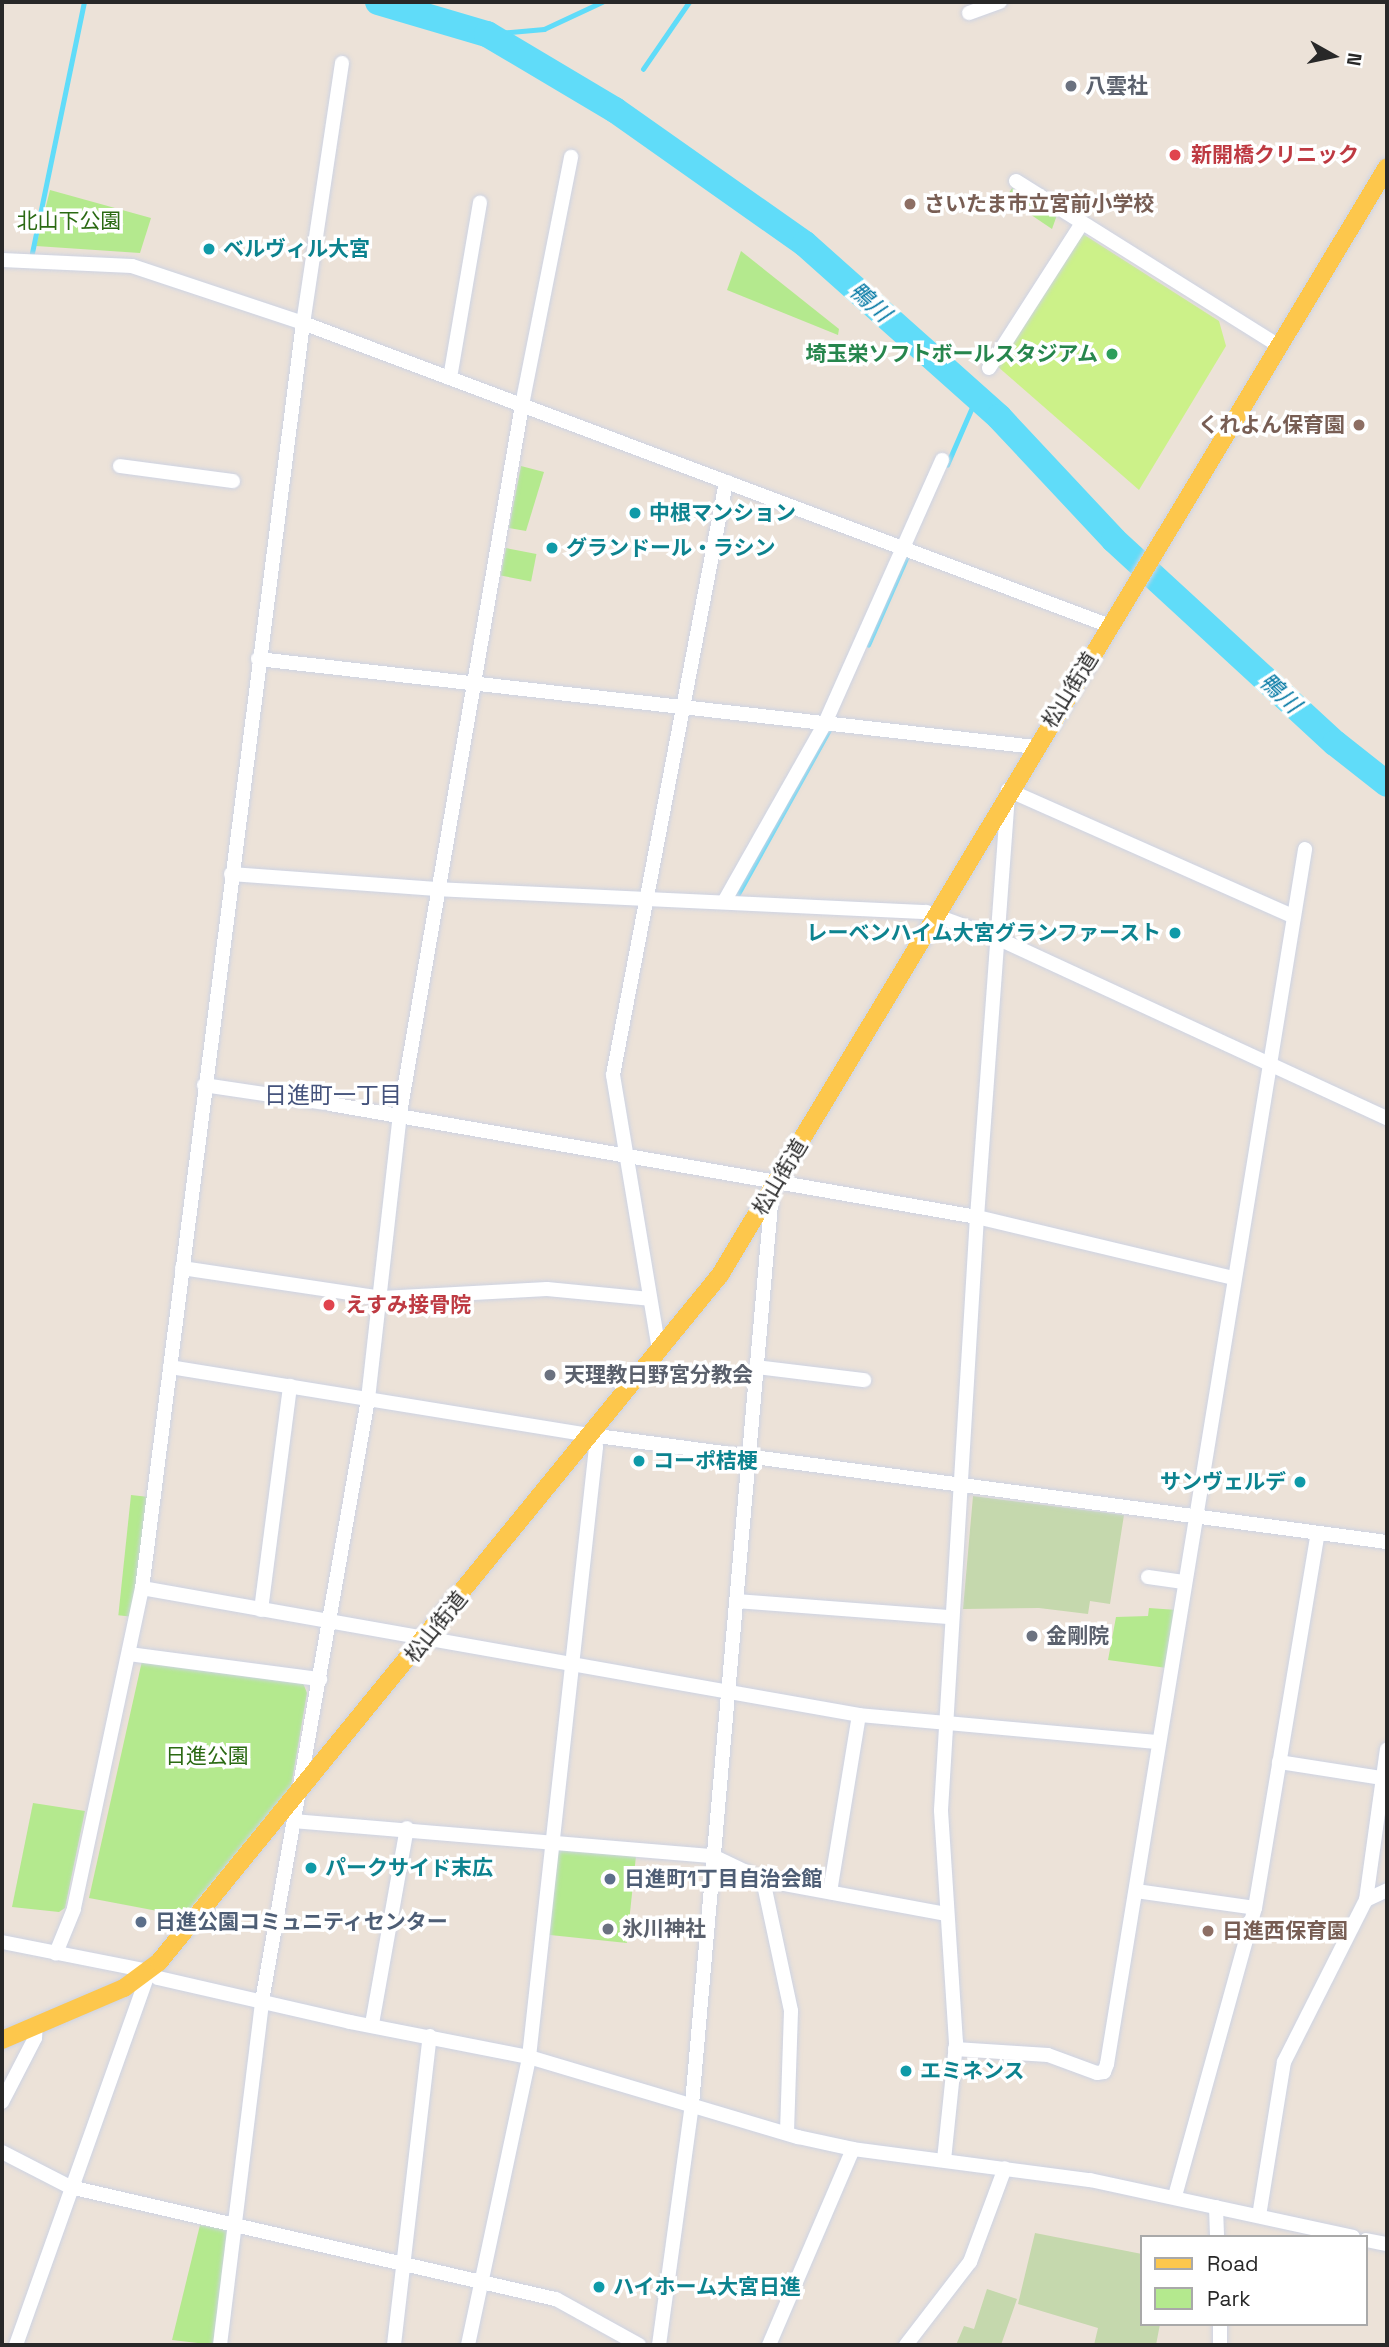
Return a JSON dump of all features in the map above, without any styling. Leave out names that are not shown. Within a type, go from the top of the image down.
[{"type":"main road","name":"松山街道","points":[[2,2040],[124,1988],[149,1971],[427,1638],[720,1275],[775,1187],[1008,790],[1387,167]]},
{"type":"street","points":[[969,13],[1000,2]]},
{"type":"street","points":[[56,1953],[74,1909],[142,1588],[258,659],[303,323],[342,63]]},
{"type":"street","points":[[220,2345],[262,2001],[368,1399],[382,1298],[400,1113],[436,889],[522,405],[570,157]]},
{"type":"street","points":[[1016,181],[1277,345]]},
{"type":"street","points":[[450,378],[480,203]]},
{"type":"street","points":[[989,368],[1082,223]]},
{"type":"street","points":[[2,260],[132,266],[303,323],[1110,625]]},
{"type":"street","points":[[725,900],[825,723],[942,460]]},
{"type":"street","points":[[120,466],[233,481]]},
{"type":"street","points":[[659,1350],[613,1075],[726,482]]},
{"type":"street","points":[[258,659],[1035,747]]},
{"type":"street","points":[[944,2160],[955,2049],[941,1810],[977,1217],[1008,790],[1293,916]]},
{"type":"street","points":[[955,2049],[1048,2055],[1104,2072],[1136,1891],[1158,1742],[1305,849]]},
{"type":"street","points":[[231,874],[436,889],[725,900],[934,915],[997,939],[1387,1118]]},
{"type":"street","points":[[205,1085],[400,1113],[626,1153],[775,1187],[977,1217],[1234,1278]]},
{"type":"street","points":[[659,2345],[692,2104],[756,1367],[775,1187]]},
{"type":"street","points":[[182,1268],[382,1298],[547,1289],[650,1299]]},
{"type":"street","points":[[170,1367],[590,1435],[1387,1542]]},
{"type":"street","points":[[756,1367],[864,1380]]},
{"type":"street","points":[[261,1610],[290,1386]]},
{"type":"street","points":[[468,2345],[529,2057],[596,1447],[590,1435]]},
{"type":"street","points":[[1175,2196],[1255,1908],[1318,1533]]},
{"type":"street","points":[[1148,1577],[1184,1582]]},
{"type":"street","points":[[142,1588],[728,1689],[859,1715],[1158,1742]]},
{"type":"street","points":[[736,1601],[951,1617]]},
{"type":"street","points":[[129,1654],[320,1679]]},
{"type":"street","points":[[830,1892],[859,1715]]},
{"type":"street","points":[[1259,2216],[1284,2062],[1366,1900],[1387,1749]]},
{"type":"street","points":[[1279,1762],[1385,1778]]},
{"type":"street","points":[[294,1821],[408,1828],[713,1856],[762,1880],[947,1914]]},
{"type":"street","points":[[372,2024],[408,1828]]},
{"type":"street","points":[[762,1880],[791,2011],[787,2133]]},
{"type":"street","points":[[1366,1900],[1387,1890]]},
{"type":"street","points":[[1136,1891],[1255,1908]]},
{"type":"street","points":[[2,1942],[149,1971],[158,1978],[529,2057],[787,2133],[853,2149],[1005,2168],[1175,2196],[1344,2235]]},
{"type":"street","points":[[16,2345],[149,1971]]},
{"type":"street","points":[[2,2102],[35,2038],[36,2025]]},
{"type":"street","points":[[394,2345],[430,2036]]},
{"type":"street","points":[[769,2345],[853,2149]]},
{"type":"street","points":[[2,2152],[70,2187],[234,2227],[556,2299],[639,2345]]},
{"type":"street","points":[[906,2345],[970,2262],[1005,2168]]},
{"type":"street","points":[[1216,2207],[1217,2235]]},
{"type":"street","points":[[1368,2240],[1387,2245]]},
{"type":"street","points":[[1220,2326],[1220,2345]]},
{"type":"green space","points":[[1012,188],[1057,215],[1052,229],[1006,198]]},
{"type":"green space","name":"北山下公園","points":[[50,190],[151,218],[140,253],[36,246]]},
{"type":"green space","name":"埼玉栄ソフトボールスタジアム","points":[[1083,234],[1219,321],[1226,346],[1139,490],[997,366]]},
{"type":"green space","points":[[741,251],[839,329],[838,335],[727,290]]},
{"type":"green space","points":[[521,466],[544,472],[526,531],[509,528]]},
{"type":"green space","points":[[506,548],[536,554],[531,581],[501,575]]},
{"type":"green space","points":[[131,1495],[149,1497],[136,1617],[118,1615]]},
{"type":"green space","points":[[973,1496],[1124,1515],[1110,1604],[1090,1601],[1088,1614],[1039,1608],[963,1609]]},
{"type":"green space","points":[[1149,1608],[1177,1610],[1167,1668],[1108,1660],[1116,1617],[1148,1616]]},
{"type":"green space","name":"日進公園","points":[[142,1661],[303,1683],[307,1693],[291,1787],[184,1916],[89,1898]]},
{"type":"green space","points":[[33,1803],[85,1811],[65,1908],[59,1912],[12,1907]]},
{"type":"green space","points":[[555,1842],[637,1851],[627,1943],[545,1934]]},
{"type":"green space","points":[[200,2225],[231,2230],[215,2345],[172,2340]]},
{"type":"green space","points":[[1035,2233],[1140,2254],[1140,2326],[1160,2326],[1156,2345],[1094,2345],[1098,2328],[1018,2304]]},
{"type":"green space","points":[[987,2289],[1017,2299],[1001,2345],[956,2345],[964,2326],[974,2329]]},
{"type":"waterway","points":[[32,253],[84,2]]},
{"type":"waterway","name":"鴨川","points":[[378,2],[487,34],[615,110],[805,244],[999,417],[1114,540],[1335,743],[1387,784]]},
{"type":"waterway","points":[[487,34],[544,29],[602,2]]},
{"type":"waterway","points":[[643,69],[689,2]]},
{"type":"waterway","points":[[947,465],[977,396]]},
{"type":"waterway","points":[[868,645],[908,554]]},
{"type":"waterway","points":[[738,894],[831,726]]},
{"type":"place","name":"八雲社","points":[[1071,86]]},
{"type":"place","name":"新開橋クリニック","points":[[1175,155]]},
{"type":"place","name":"さいたま市立宮前小学校","points":[[910,204]]},
{"type":"place","name":"ベルヴィル大宮","points":[[209,249]]},
{"type":"place","name":"埼玉栄ソフトボールスタジアム","points":[[1112,354]]},
{"type":"place","name":"くれよん保育園","points":[[1359,425]]},
{"type":"place","name":"中根マンション","points":[[635,513]]},
{"type":"place","name":"グランドール・ラシン","points":[[552,548]]},
{"type":"place","name":"レーベンハイム大宮グランファースト","points":[[1175,933]]},
{"type":"place","name":"えすみ接骨院","points":[[329,1305]]},
{"type":"place","name":"天理教日野宮分教会","points":[[550,1375]]},
{"type":"place","name":"コーポ桔梗","points":[[639,1461]]},
{"type":"place","name":"サンヴェルデ","points":[[1300,1482]]},
{"type":"place","name":"金剛院","points":[[1032,1636]]},
{"type":"place","name":"パークサイド末広","points":[[311,1868]]},
{"type":"place","name":"日進町1丁目自治会館","points":[[610,1879]]},
{"type":"place","name":"日進公園コミュニティセンター","points":[[141,1922]]},
{"type":"place","name":"氷川神社","points":[[608,1929]]},
{"type":"place","name":"日進西保育園","points":[[1208,1931]]},
{"type":"place","name":"エミネンス","points":[[906,2071]]},
{"type":"place","name":"ハイホーム大宮日進","points":[[599,2287]]},
{"type":"district","name":"日進町一丁目","points":[[333,1095]]}]
